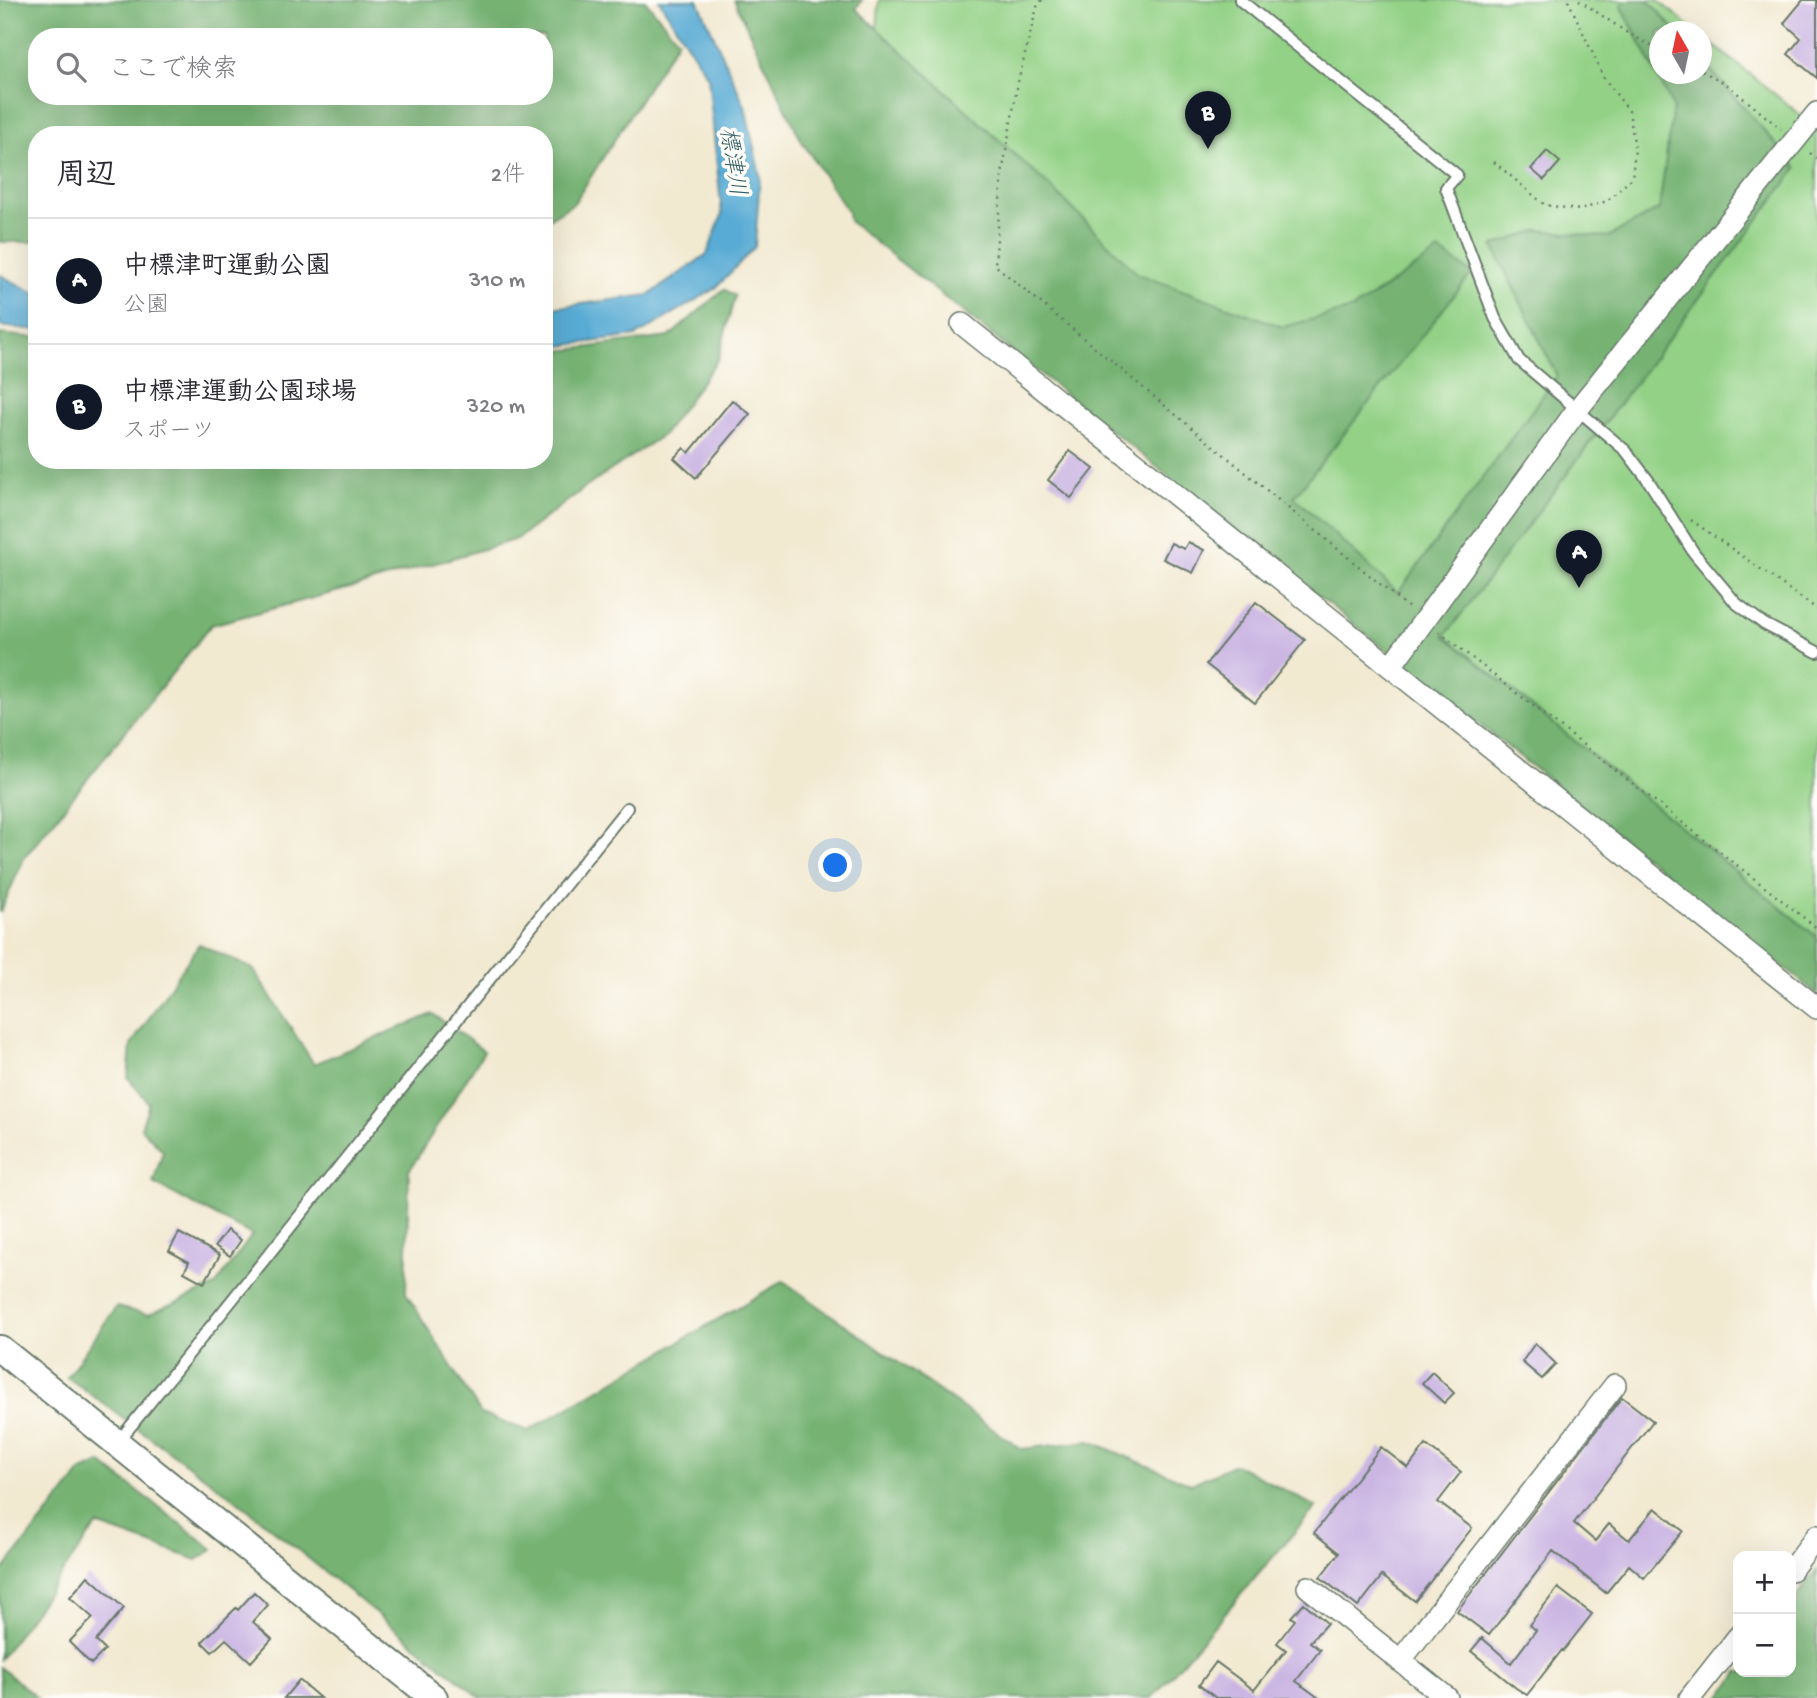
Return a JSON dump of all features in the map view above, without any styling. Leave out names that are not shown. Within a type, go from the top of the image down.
[{"type":"street","points":[[1391,666],[1577,410],[1817,113]]},
{"type":"street","points":[[962,324],[1817,1007]]},
{"type":"street","points":[[6,1358],[117,1443],[434,1698]]},
{"type":"street","points":[[1400,1661],[1615,1385]]},
{"type":"street","points":[[1796,1563],[1817,1536]]},
{"type":"street","points":[[1308,1587],[1447,1698]]},
{"type":"street","points":[[1690,1698],[1733,1643]]},
{"type":"lane","points":[[1240,0],[1457,175],[1446,188],[1495,318],[1519,360],[1626,450],[1694,553],[1736,603],[1764,624],[1817,652]]},
{"type":"lane","points":[[117,1443],[627,808]]},
{"type":"path","points":[[1042,0],[1037,7],[1018,82],[1002,174],[995,265],[1424,621],[1817,928]]},
{"type":"path","points":[[1494,162],[1545,205],[1580,210],[1606,201],[1632,178],[1635,149],[1629,111],[1604,78],[1568,0]]},
{"type":"path","points":[[1579,0],[1649,44]]},
{"type":"path","points":[[1712,76],[1725,83],[1795,140]]},
{"type":"path","points":[[1685,517],[1817,608]]},
{"type":"green space","points":[[0,0],[645,0],[678,40],[574,203],[553,216],[553,126],[28,126],[28,242],[0,242]]},
{"type":"green space","points":[[734,0],[862,0],[856,9],[1059,195],[1138,274],[1283,327],[1353,309],[1439,251],[1472,273],[1294,497],[1398,593],[1557,376],[1493,246],[1539,230],[1608,237],[1659,209],[1673,107],[1661,84],[1712,84],[1712,71],[1797,168],[1445,636],[1817,937],[1817,994],[849,221],[848,212],[801,140]]},
{"type":"green space","points":[[879,0],[1657,0],[1683,21],[1649,21],[1649,84],[1712,84],[1712,44],[1817,128],[1817,969],[866,207]]},
{"type":"green space","points":[[1624,0],[1648,0],[1667,21],[1649,21],[1649,60],[1621,5]]},
{"type":"green space","points":[[724,289],[735,296],[718,359],[664,434],[586,487],[517,539],[358,586],[211,625],[24,858],[0,913],[0,334],[28,337],[28,469],[553,469],[553,352],[669,337]]},
{"type":"green space","points":[[199,944],[253,969],[314,1064],[433,1014],[484,1051],[409,1171],[406,1293],[481,1414],[528,1431],[783,1281],[1021,1449],[1090,1441],[1191,1484],[1235,1464],[1316,1507],[1152,1698],[481,1698],[235,1499],[67,1377],[116,1307],[148,1315],[215,1286],[252,1235],[153,1183],[163,1151],[141,1128],[149,1103],[128,1078],[131,1045]]},
{"type":"green space","points":[[101,1463],[213,1549],[197,1560],[97,1525],[0,1659],[0,1574],[82,1471]]},
{"type":"green space","points":[[1817,1570],[1817,1698],[1720,1698],[1735,1677],[1796,1677],[1796,1597]]},
{"type":"green space","points":[[0,1667],[37,1698],[0,1698]]},
{"type":"water","name":"標津川","points":[[659,0],[698,0],[745,106],[760,176],[755,247],[716,288],[636,336],[553,347],[553,308],[649,295],[707,254],[722,215],[708,77]]},
{"type":"water","points":[[0,275],[28,289],[28,329],[0,326]]},
{"type":"building","points":[[1803,0],[1817,0],[1817,78],[1788,54],[1801,38],[1784,23]]},
{"type":"building","points":[[1547,151],[1560,162],[1544,180],[1531,169]]},
{"type":"building","points":[[732,400],[750,414],[696,478],[674,458],[684,448],[689,453]]},
{"type":"building","points":[[1070,451],[1094,469],[1071,498],[1048,480]]},
{"type":"building","points":[[1188,542],[1204,550],[1193,573],[1163,559],[1171,543],[1184,549]]},
{"type":"building","points":[[1256,602],[1305,640],[1255,703],[1206,664]]},
{"type":"building","points":[[227,1230],[241,1240],[230,1256],[215,1246]]},
{"type":"building","points":[[179,1233],[220,1255],[204,1283],[184,1272],[189,1262],[169,1251]]},
{"type":"building","points":[[1535,1343],[1556,1364],[1542,1379],[1522,1362]]},
{"type":"building","points":[[1432,1372],[1454,1393],[1444,1403],[1422,1383]]},
{"type":"building","points":[[1622,1397],[1653,1421],[1574,1523],[1595,1541],[1609,1524],[1629,1540],[1655,1508],[1683,1531],[1644,1578],[1629,1565],[1606,1593],[1553,1551],[1489,1635],[1457,1611]]},
{"type":"building","points":[[1426,1445],[1461,1472],[1438,1502],[1472,1528],[1415,1601],[1382,1576],[1358,1607],[1320,1577],[1339,1553],[1314,1533],[1381,1447],[1408,1468]]},
{"type":"building","points":[[88,1576],[124,1608],[96,1641],[105,1650],[91,1664],[69,1642],[93,1618],[70,1597]]},
{"type":"building","points":[[1558,1588],[1592,1614],[1527,1695],[1471,1651],[1482,1638],[1511,1663],[1536,1630],[1529,1625]]},
{"type":"building","points":[[254,1592],[268,1605],[253,1622],[272,1639],[251,1662],[226,1639],[212,1652],[202,1642]]},
{"type":"building","points":[[1304,1603],[1327,1623],[1310,1642],[1320,1650],[1296,1681],[1319,1698],[1216,1698],[1199,1685],[1216,1662],[1254,1690],[1286,1650],[1277,1643],[1295,1620],[1291,1617]]},
{"type":"building","points":[[299,1680],[320,1698],[284,1698]]},
{"type":"place","name":"中標津運動公園球場","points":[[1208,149]]},
{"type":"place","name":"中標津町運動公園","points":[[1579,588]]}]
